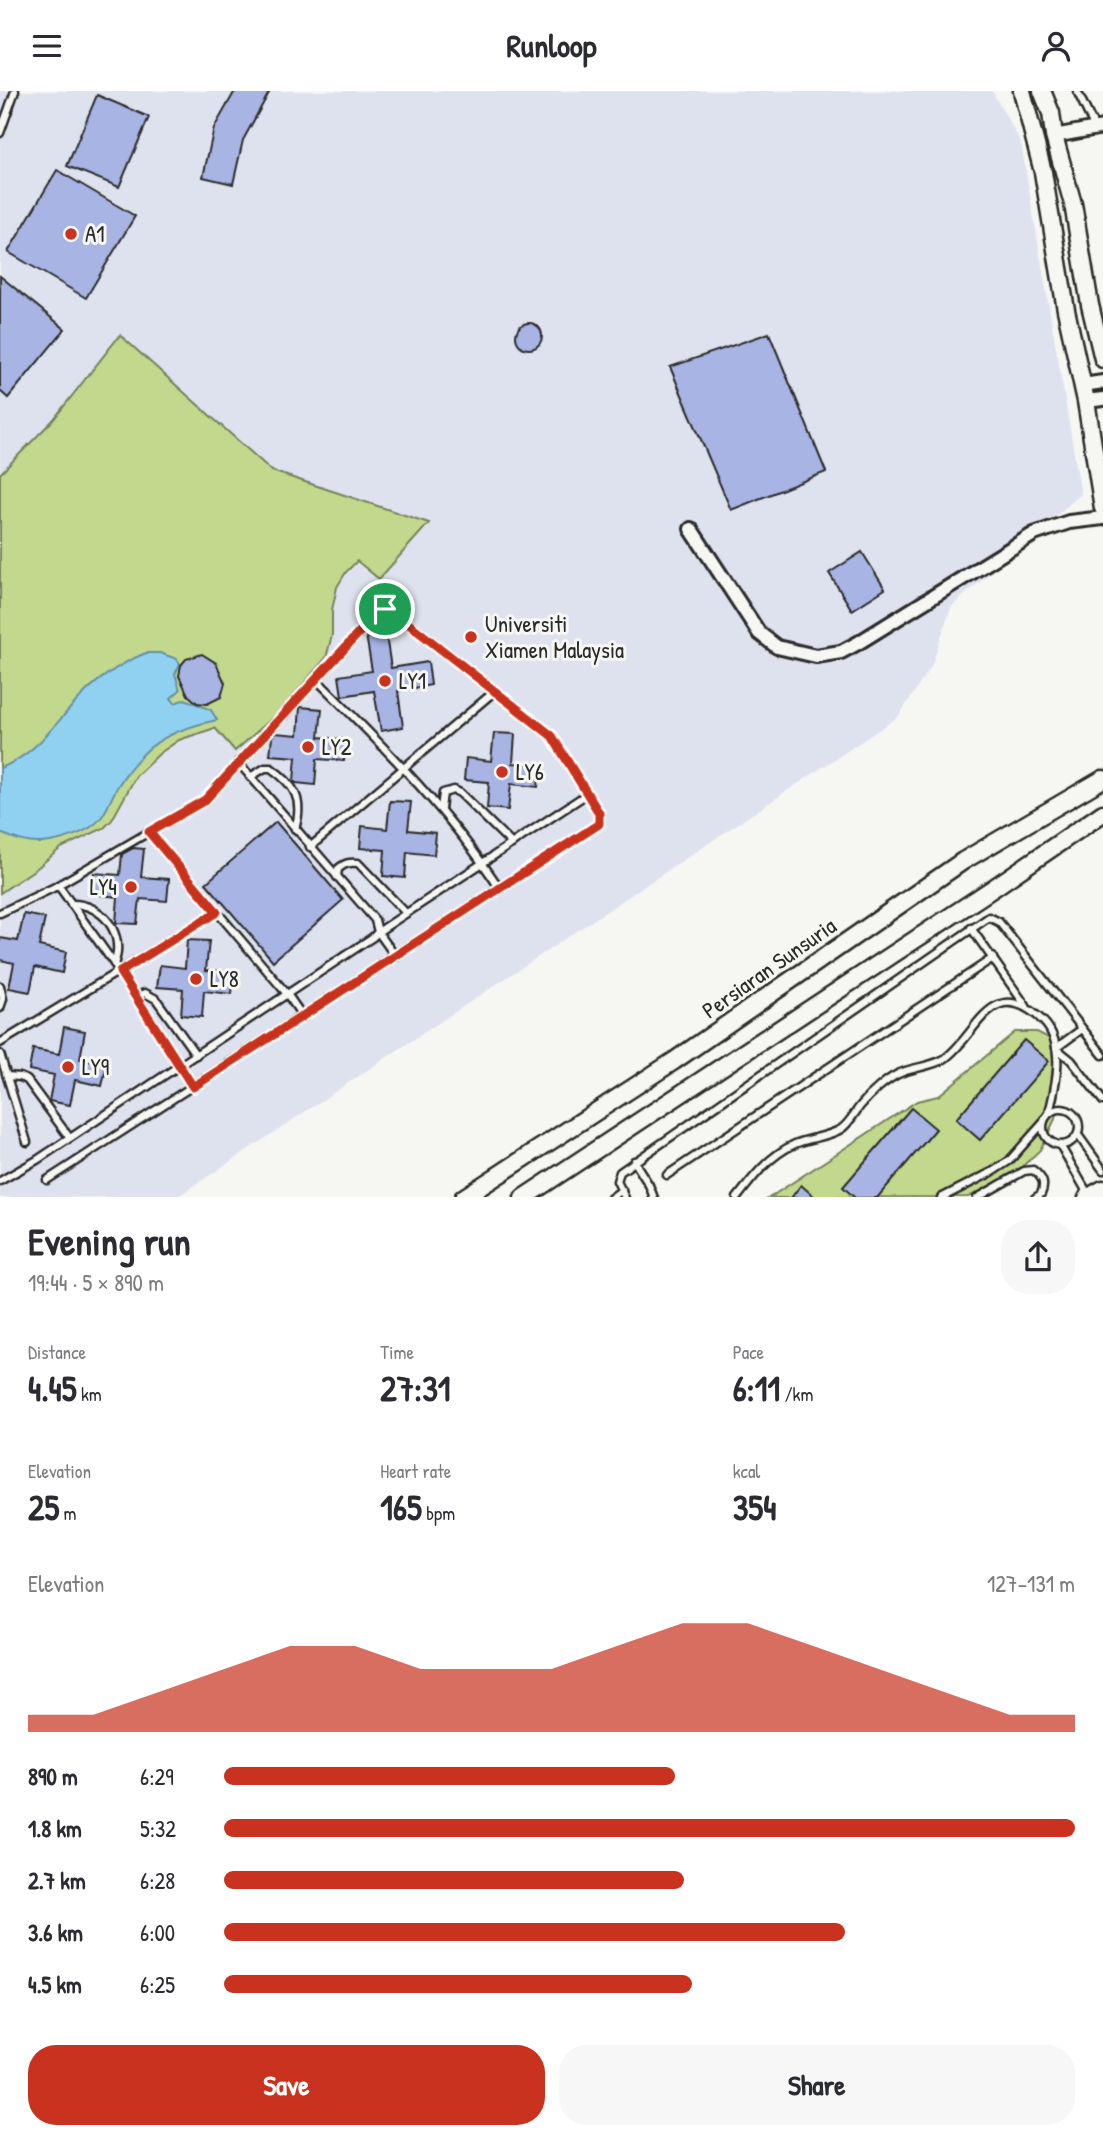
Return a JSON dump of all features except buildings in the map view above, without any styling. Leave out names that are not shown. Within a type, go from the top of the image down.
[{"type":"street","points":[[1022,91],[1043,172],[1103,508]]},
{"type":"street","points":[[1042,91],[1051,113],[1054,136],[1092,268],[1103,323]]},
{"type":"street","points":[[1054,136],[1099,128]]},
{"type":"street","points":[[1073,204],[1090,305],[1103,359]]},
{"type":"street","points":[[1084,393],[1103,382]]},
{"type":"street","points":[[1084,393],[1103,399]]},
{"type":"street","points":[[691,530],[759,633],[777,647],[816,656],[841,652],[858,643],[1034,534],[1069,522],[1103,518]]},
{"type":"street","name":"Persiaran Sunsuria","points":[[465,1197],[674,1061],[963,861],[1103,779]]},
{"type":"street","points":[[525,1197],[992,890],[1103,813]]},
{"type":"lane","points":[[0,133],[15,91]]},
{"type":"lane","points":[[1077,91],[1099,128]]},
{"type":"lane","points":[[0,913],[58,885],[205,800],[379,611],[391,610],[552,736],[599,813],[599,824],[47,1181]]},
{"type":"lane","points":[[317,680],[405,768],[483,862],[500,889]]},
{"type":"lane","points":[[310,847],[495,691]]},
{"type":"lane","points":[[238,762],[375,920],[378,932],[396,957]]},
{"type":"lane","points":[[250,777],[265,768],[271,768],[296,792],[299,807],[295,829]]},
{"type":"lane","points":[[441,811],[443,793],[448,790],[460,793],[512,843]]},
{"type":"lane","points":[[0,1181],[37,1160],[587,794]]},
{"type":"lane","points":[[149,832],[288,994],[303,1017]]},
{"type":"lane","points":[[337,877],[338,869],[343,865],[349,862],[358,863],[406,913]]},
{"type":"lane","points":[[58,885],[120,972],[193,1087]]},
{"type":"lane","points":[[71,904],[92,909],[111,924],[119,952],[114,964]]},
{"type":"lane","points":[[0,1043],[217,912]]},
{"type":"lane","points":[[623,1194],[617,1181],[620,1171],[989,918],[999,922],[1103,1055]]},
{"type":"lane","points":[[943,1197],[1009,1161],[1043,1123],[1049,1113],[1057,1083],[1056,1048],[1046,1024],[1026,1006],[971,928]]},
{"type":"lane","points":[[667,1175],[993,958]]},
{"type":"lane","points":[[0,986],[3,999],[0,1008]]},
{"type":"lane","points":[[135,996],[145,993],[156,999],[196,1055]]},
{"type":"lane","points":[[738,1197],[759,1169],[794,1145],[842,1129],[864,1101],[897,1074],[943,1059],[981,1017],[1004,1003],[1026,1006]]},
{"type":"lane","points":[[1056,1048],[1082,1029]]},
{"type":"lane","points":[[1056,1048],[1071,1060],[1103,1101]]},
{"type":"lane","points":[[0,1054],[27,1142]]},
{"type":"lane","points":[[7,1076],[27,1080],[69,1137]]},
{"type":"lane","points":[[1049,1113],[1061,1108],[1073,1112],[1079,1123],[1078,1135],[1070,1143],[1060,1146]]},
{"type":"lane","points":[[1043,1123],[1048,1140],[1060,1146],[1093,1194]]},
{"type":"lane","points":[[1078,1135],[1103,1170]]},
{"type":"lane","points":[[634,1161],[654,1197]]},
{"type":"lane","points":[[979,1197],[1024,1171],[1033,1170],[1041,1177],[1044,1187],[1036,1197]]},
{"type":"shaded area","name":"Universiti Xiamen Malaysia","points":[[0,91],[992,91],[1021,143],[1081,494],[951,607],[931,667],[898,717],[177,1197],[0,1197]]},
{"type":"green space","points":[[120,335],[272,471],[429,523],[379,579],[357,561],[346,572],[337,587],[332,610],[332,635],[326,658],[277,714],[235,751],[215,728],[179,740],[160,753],[136,776],[112,820],[104,828],[61,848],[0,893],[0,474],[53,420]]},
{"type":"green space","points":[[1015,1032],[1037,1032],[1051,1039],[1062,1055],[1055,1119],[1040,1150],[1007,1181],[968,1197],[771,1197],[917,1101],[938,1096]]},
{"type":"water","points":[[146,653],[160,653],[177,659],[180,664],[175,674],[180,690],[171,698],[175,703],[185,699],[211,710],[217,720],[178,732],[151,747],[124,777],[100,819],[81,832],[56,841],[36,843],[0,833],[0,768],[32,749],[98,681],[126,662]]},
{"type":"place","name":"A1","points":[[71,234]]},
{"type":"place","name":"Universiti Xiamen Malaysia","points":[[471,637]]},
{"type":"place","name":"LY1","points":[[385,681]]},
{"type":"place","name":"LY2","points":[[308,747]]},
{"type":"place","name":"LY6","points":[[502,772]]},
{"type":"place","name":"LY4","points":[[131,887]]},
{"type":"place","name":"LY8","points":[[196,979]]},
{"type":"place","name":"LY9","points":[[68,1067]]},
{"type":"route","points":[[385,609],[391,610],[552,736],[599,813],[599,824],[193,1087],[120,972],[217,912],[149,832],[205,800],[379,611],[385,609]]}]
